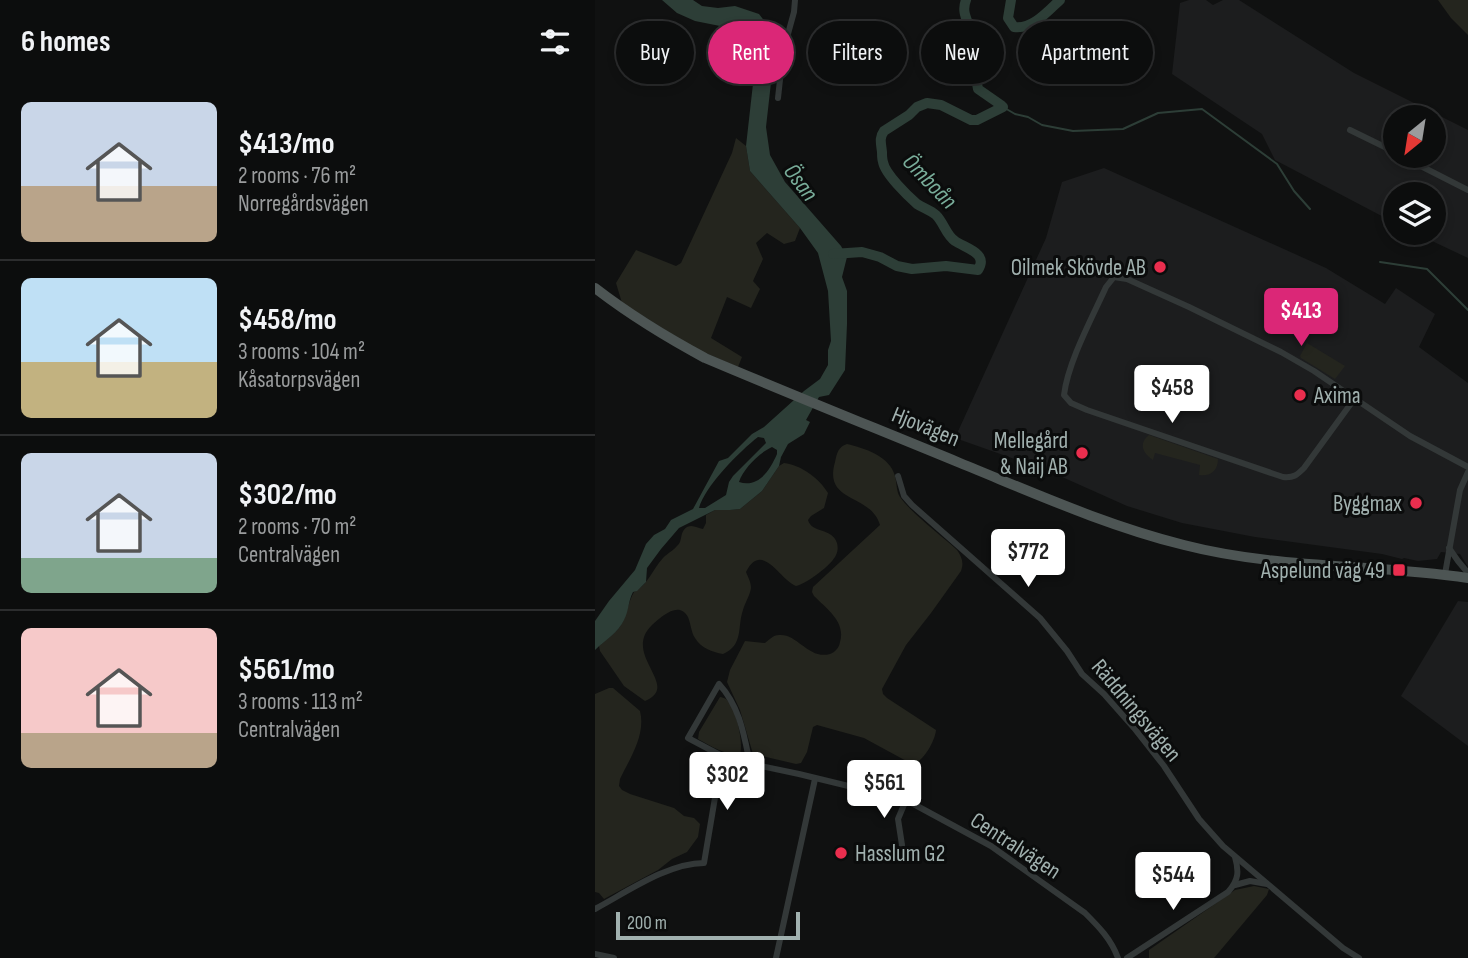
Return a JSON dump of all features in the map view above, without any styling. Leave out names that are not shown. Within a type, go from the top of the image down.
[{"type":"main road","name":"Hjovägen","points":[[595,288],[618,306],[705,358],[1135,532],[1186,546],[1279,562],[1468,575]]},
{"type":"street","points":[[778,97],[783,52],[795,0]]},
{"type":"street","points":[[1350,130],[1383,146]]},
{"type":"street","points":[[1425,168],[1468,190]]},
{"type":"street","points":[[1355,398],[1304,468],[1295,477],[1289,478],[1087,410],[1071,403],[1064,394],[1072,366],[1106,287],[1114,277],[1127,279],[1240,331],[1314,371],[1355,398],[1410,436],[1468,470],[1461,490],[1445,574]]},
{"type":"street","name":"Räddningsvägen","points":[[898,476],[904,496],[912,505],[1040,618],[1082,674],[1134,727],[1199,819],[1223,846],[1359,958]]},
{"type":"street","points":[[1449,548],[1468,575]]},
{"type":"street","name":"Centralvägen","points":[[750,764],[737,711],[719,684],[688,738],[722,756],[750,764],[906,800],[991,846],[1085,913],[1113,944],[1118,958]]},
{"type":"street","points":[[595,909],[676,867],[704,863],[722,756]]},
{"type":"street","points":[[776,958],[815,779]]},
{"type":"street","points":[[900,859],[902,845],[898,819],[906,800]]},
{"type":"street","points":[[1127,958],[1228,892],[1235,885],[1239,871],[1234,855]]},
{"type":"street","points":[[1235,885],[1249,881],[1268,885]]},
{"type":"street","points":[[595,954],[614,958]]},
{"type":"shaded area","points":[[662,0],[693,0],[702,6],[718,8],[735,6],[759,14],[764,21],[708,21],[708,24],[677,13]]},
{"type":"shaded area","points":[[1206,0],[1213,5],[1223,0],[1239,0],[1354,73],[1418,105],[1383,105],[1383,168],[1446,168],[1446,119],[1468,130],[1468,258],[1440,245],[1446,245],[1446,182],[1383,182],[1383,217],[1275,160],[1262,134],[1172,74],[1180,3]]},
{"type":"shaded area","points":[[1438,0],[1468,0],[1468,35],[1451,18]]},
{"type":"shaded area","points":[[753,84],[771,84],[766,127],[770,155],[785,182],[841,246],[847,257],[842,277],[847,291],[845,370],[829,395],[819,397],[806,420],[810,422],[804,434],[788,444],[779,466],[762,491],[740,509],[715,510],[679,528],[647,568],[646,582],[633,592],[622,624],[595,650],[595,621],[635,570],[646,544],[654,535],[665,529],[671,520],[693,509],[719,461],[728,458],[752,434],[764,427],[820,379],[828,365],[831,341],[828,291],[818,253],[800,228],[750,171],[746,146]],"holes":[[[758,437],[764,438],[766,443],[733,476],[726,495],[705,508],[699,508],[708,490],[733,460]],[[772,447],[777,450],[771,466],[763,476],[752,482],[739,482],[744,472],[762,453]]]},
{"type":"shaded area","points":[[736,138],[746,146],[750,171],[800,228],[795,241],[784,244],[767,233],[756,243],[763,259],[753,281],[760,289],[751,308],[727,297],[711,338],[742,357],[738,367],[696,349],[622,303],[616,283],[636,250],[676,266],[681,263],[732,153]]},
{"type":"shaded area","points":[[1104,168],[1326,268],[1385,304],[1396,288],[1435,314],[1419,347],[1468,383],[1468,567],[1460,554],[1441,552],[1437,559],[1418,561],[1255,537],[1182,523],[1127,506],[1051,472],[955,438],[1046,238],[1062,182]]},
{"type":"shaded area","points":[[1307,343],[1345,366],[1335,379],[1301,358]]},
{"type":"shaded area","points":[[1149,435],[1218,459],[1217,466],[1210,474],[1199,475],[1200,465],[1155,453],[1153,460],[1143,448]]},
{"type":"shaded area","points":[[847,444],[868,451],[888,463],[895,476],[900,497],[957,550],[962,560],[961,571],[906,645],[882,689],[887,698],[936,730],[929,749],[915,764],[864,738],[817,725],[813,727],[807,752],[801,763],[753,754],[740,710],[727,682],[745,641],[765,643],[775,636],[785,635],[816,653],[823,655],[837,650],[841,635],[838,622],[814,596],[813,587],[880,525],[875,515],[836,485],[833,475],[836,456]]},
{"type":"shaded area","points":[[784,463],[809,473],[828,493],[824,508],[808,520],[814,527],[834,538],[838,546],[836,555],[818,573],[796,586],[765,561],[752,563],[746,572],[751,588],[741,616],[739,635],[734,646],[723,654],[707,649],[697,641],[684,612],[675,610],[660,618],[644,636],[643,647],[657,687],[655,695],[645,701],[624,686],[599,646],[619,628],[634,592],[679,544],[687,527],[703,529],[706,515],[715,510],[740,509],[762,491]]},
{"type":"shaded area","points":[[1458,601],[1468,602],[1468,746],[1401,696]]},
{"type":"shaded area","points":[[613,688],[640,711],[641,720],[639,738],[619,786],[630,794],[674,808],[700,824],[698,837],[687,852],[604,899],[595,892],[595,694]]},
{"type":"shaded area","points":[[720,697],[730,703],[736,717],[741,743],[740,755],[724,752],[698,739],[699,732]]},
{"type":"shaded area","points":[[1254,886],[1269,889],[1267,895],[1214,958],[1149,958],[1149,950],[1235,890]]},
{"type":"waterway","name":"Ömboån","points":[[833,254],[862,252],[912,269],[946,266],[978,270],[981,264],[978,255],[952,238],[936,215],[917,204],[892,178],[883,162],[881,141],[884,131],[917,107],[927,103],[941,105],[971,120],[977,120],[1003,107],[978,89],[973,39],[965,13],[966,0]]},
{"type":"waterway","name":"Ömboån","points":[[1011,0],[1008,18],[1014,27],[1027,26],[1039,19],[1060,0]]},
{"type":"waterway","points":[[1003,107],[1042,125],[1073,131],[1123,129],[1158,113],[1202,109],[1277,164],[1294,191],[1310,209]]},
{"type":"waterway","points":[[1380,262],[1427,269],[1468,310]]},
{"type":"place","name":"Oilmek Skövde AB","points":[[1160,267]]},
{"type":"place","name":"Axima","points":[[1300,395]]},
{"type":"place","name":"Mellegård & Naij AB","points":[[1082,453]]},
{"type":"place","name":"Byggmax","points":[[1416,503]]},
{"type":"place","name":"Aspelund väg 49","points":[[1399,570]]},
{"type":"place","name":"Hasslum G2","points":[[841,853]]},
{"type":"water label","name":"Ösan","points":[[801,182]]}]
